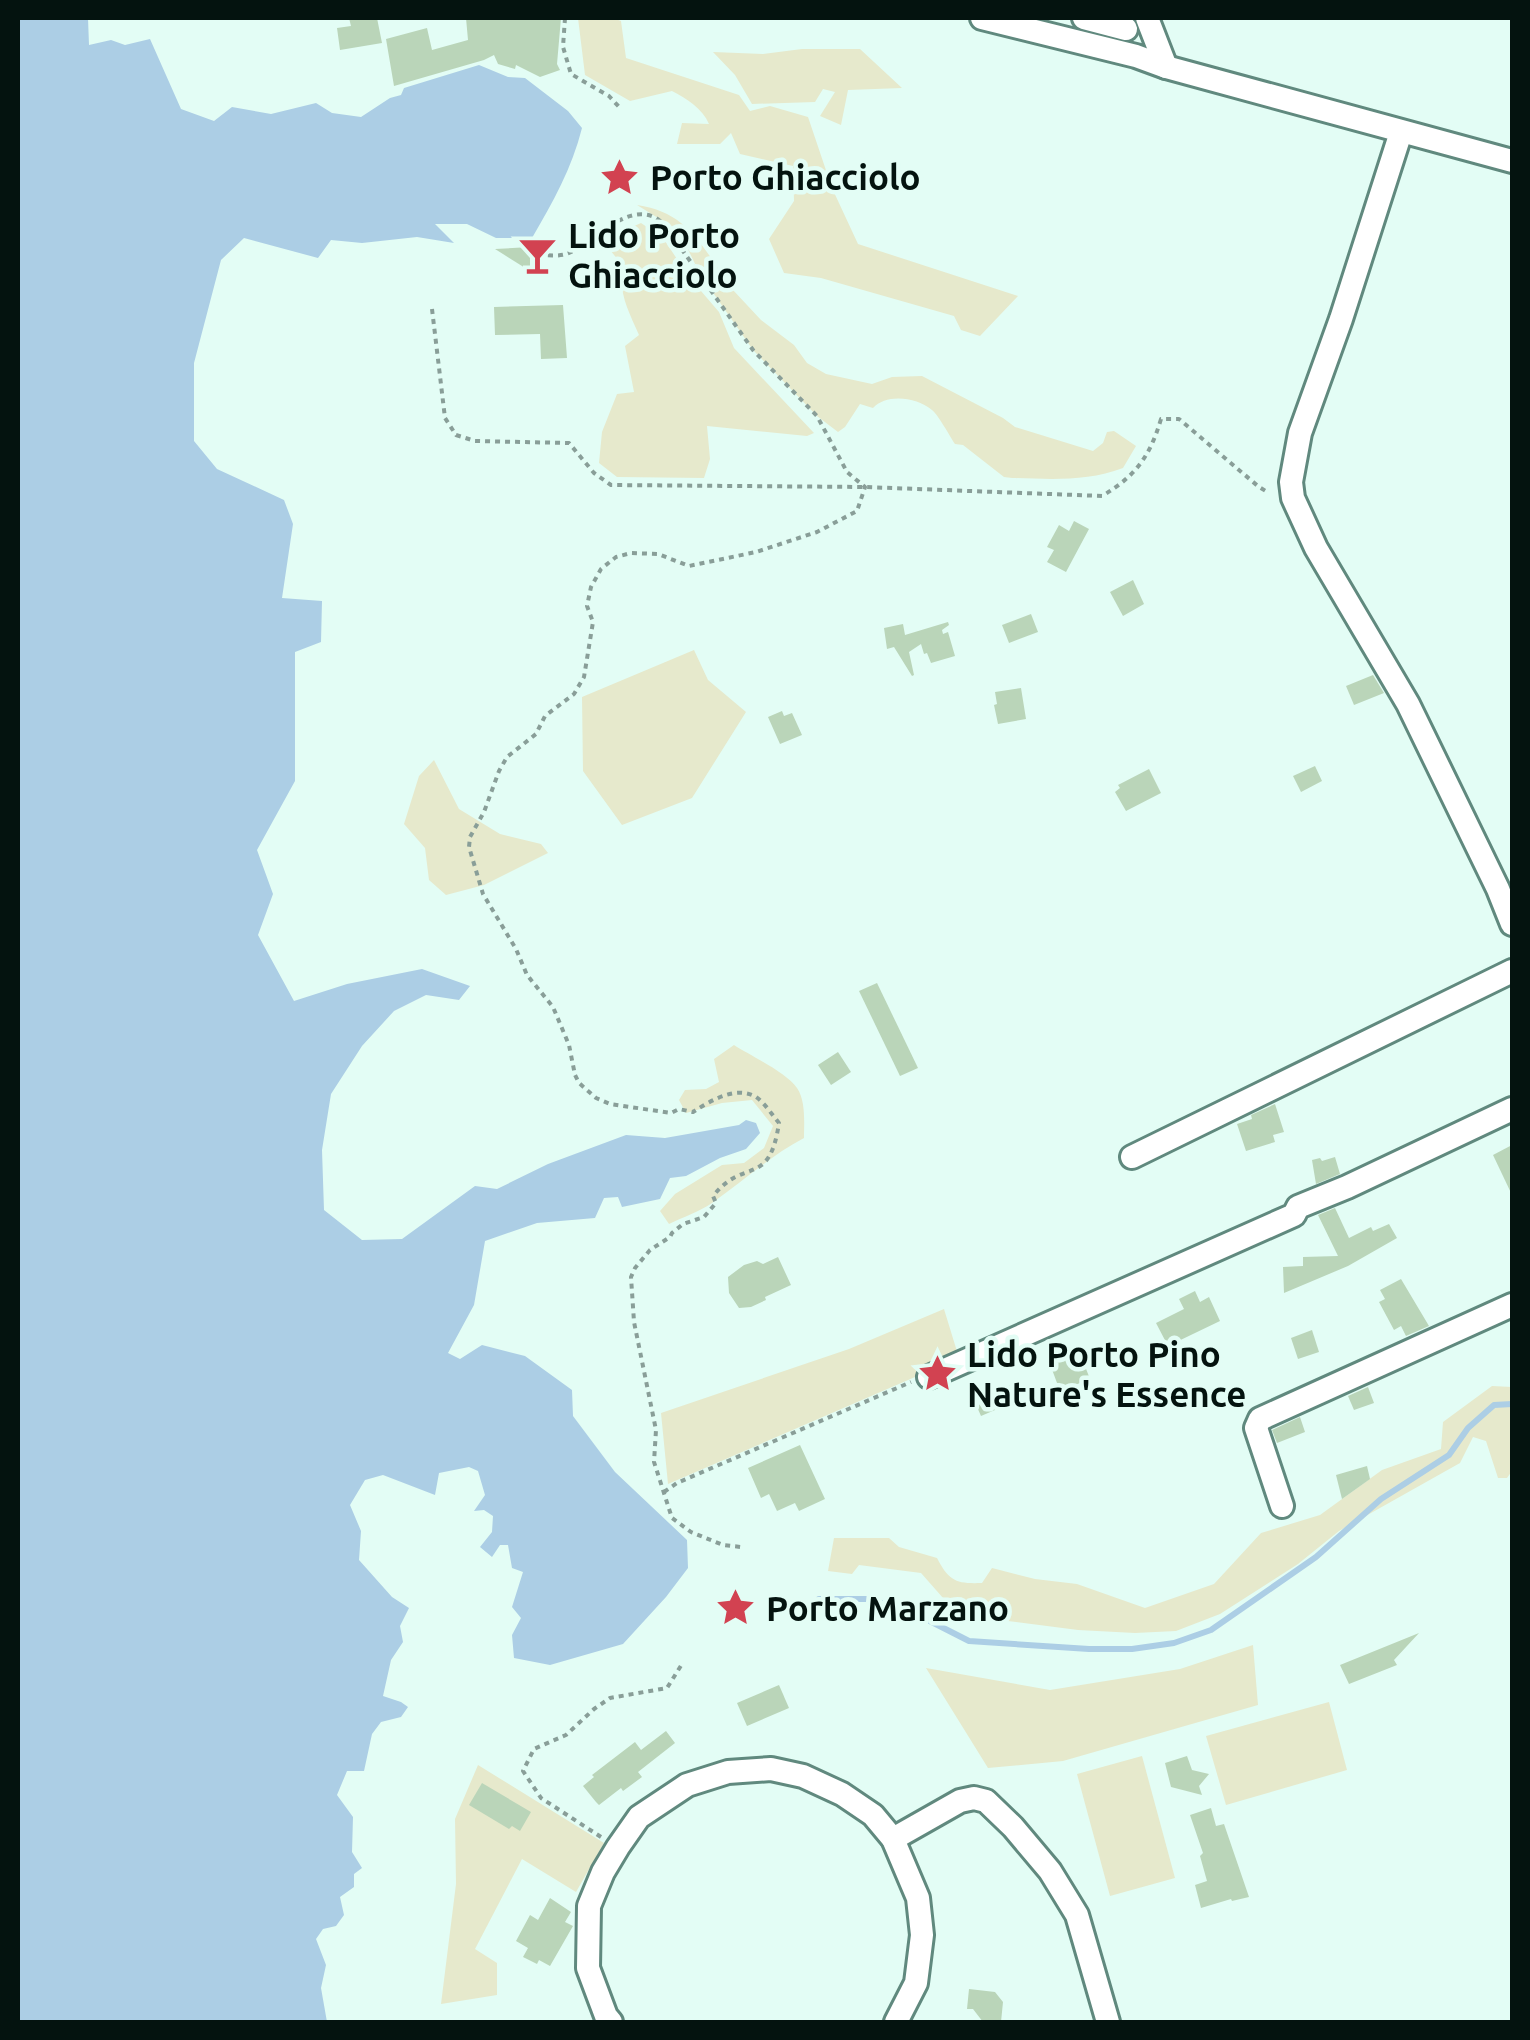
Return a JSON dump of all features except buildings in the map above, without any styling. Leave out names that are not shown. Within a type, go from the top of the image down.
[{"type":"street","points":[[983,18],[1136,56],[1512,162]]},
{"type":"street","points":[[1084,18],[1133,21]]},
{"type":"street","points":[[1133,21],[1136,56]]},
{"type":"street","points":[[1133,21],[1166,66]]},
{"type":"street","points":[[1402,132],[1300,433],[1293,498],[1316,548],[1408,704],[1512,924]]},
{"type":"street","points":[[1132,1157],[1512,971]]},
{"type":"street","points":[[929,1377],[1294,1215],[1298,1207],[1512,1109]]},
{"type":"street","points":[[1282,1506],[1256,1428],[1260,1418],[1512,1304]]},
{"type":"street","points":[[611,2022],[588,1968],[589,1906],[618,1846],[638,1817],[686,1784],[728,1772],[771,1769],[802,1776],[842,1794],[874,1815],[894,1839],[918,1898],[922,1935],[916,1983],[896,2022]]},
{"type":"street","points":[[894,1839],[960,1801],[986,1801],[1050,1871],[1076,1915],[1108,2022]]},
{"type":"path","points":[[565,18],[563,47],[571,74],[608,96],[620,108]]},
{"type":"path","points":[[538,255],[564,255],[613,222],[637,215],[653,216],[666,226],[753,350],[816,416],[847,472],[866,487]]},
{"type":"path","points":[[432,309],[445,418],[456,435],[475,441],[568,443],[594,473],[612,484],[866,487],[1102,496],[1133,474],[1152,447],[1161,419],[1179,419],[1259,486],[1275,496],[1293,498]]},
{"type":"path","points":[[742,1547],[690,1532],[672,1518],[654,1462],[656,1430],[634,1322],[631,1278],[650,1250],[683,1224],[704,1217],[716,1202],[714,1196],[729,1180],[765,1164],[774,1149],[779,1123],[756,1097],[744,1093],[724,1095],[693,1112],[679,1109],[671,1113],[610,1104],[596,1098],[575,1075],[569,1045],[554,1008],[528,975],[482,894],[468,847],[507,758],[536,734],[546,716],[574,694],[584,677],[593,622],[587,606],[591,586],[601,569],[616,557],[631,552],[658,554],[689,566],[756,552],[816,532],[857,511],[866,487]]},
{"type":"path","points":[[663,1492],[923,1376],[929,1377]]},
{"type":"path","points":[[618,1846],[541,1798],[523,1771],[534,1750],[566,1736],[610,1698],[667,1688],[682,1664]]},
{"type":"green space","points":[[578,18],[621,21],[626,58],[739,95],[750,111],[770,106],[808,117],[832,188],[858,244],[1018,296],[980,336],[961,330],[954,316],[821,278],[784,273],[769,239],[794,201],[793,166],[740,154],[731,133],[720,144],[677,144],[682,123],[709,124],[702,113],[672,91],[630,101],[585,75]]},
{"type":"green space","points":[[860,49],[902,88],[848,90],[841,125],[820,116],[835,92],[823,89],[815,102],[752,104],[735,75],[713,52],[763,54]]},
{"type":"green space","points":[[637,205],[666,213],[686,228],[711,258],[719,275],[761,320],[794,345],[807,363],[826,374],[872,384],[892,377],[922,376],[1015,427],[1093,451],[1103,443],[1107,432],[1114,431],[1136,446],[1123,468],[1095,476],[1012,478],[1004,477],[963,445],[955,444],[932,410],[910,400],[886,400],[873,408],[860,404],[838,432],[817,416],[753,350],[700,274],[679,231]]},
{"type":"green space","points":[[641,223],[663,238],[719,312],[734,348],[814,433],[807,436],[707,426],[710,459],[704,478],[617,477],[599,463],[602,432],[617,394],[634,392],[625,346],[639,335],[623,293],[623,266],[610,250],[621,232]]},
{"type":"green space","points":[[694,650],[708,680],[746,712],[692,798],[622,825],[583,771],[582,697]]},
{"type":"green space","points":[[434,760],[459,809],[500,834],[541,844],[548,853],[484,885],[446,895],[429,880],[425,848],[404,824],[419,776]]},
{"type":"green space","points":[[734,1045],[777,1070],[797,1088],[803,1106],[804,1138],[707,1206],[669,1224],[660,1211],[675,1194],[722,1165],[744,1163],[764,1148],[773,1126],[752,1100],[686,1113],[679,1100],[685,1090],[706,1089],[719,1082],[714,1059]]},
{"type":"green space","points":[[944,1309],[959,1358],[668,1484],[661,1413],[849,1349]]},
{"type":"green space","points":[[1492,1386],[1512,1387],[1512,1471],[1507,1478],[1498,1478],[1486,1441],[1473,1437],[1460,1463],[1339,1531],[1298,1564],[1220,1614],[1176,1631],[1078,1630],[1000,1620],[951,1607],[921,1573],[859,1565],[852,1574],[828,1571],[834,1538],[889,1538],[899,1547],[937,1558],[945,1572],[960,1582],[982,1583],[992,1568],[1077,1584],[1145,1608],[1214,1584],[1261,1533],[1320,1515],[1382,1470],[1441,1449],[1443,1422]]},
{"type":"green space","points":[[1253,1645],[1258,1705],[1063,1761],[988,1768],[926,1668],[1050,1690],[1180,1669]]},
{"type":"green space","points":[[1329,1702],[1347,1770],[1226,1805],[1206,1736]]},
{"type":"green space","points":[[1142,1756],[1175,1878],[1110,1896],[1077,1774]]},
{"type":"green space","points":[[478,1765],[604,1843],[576,1892],[522,1859],[475,1949],[497,1963],[497,1995],[441,2004],[456,1884],[455,1819]]},
{"type":"water","points":[[18,18],[88,18],[89,45],[111,40],[125,45],[150,39],[181,109],[214,121],[232,107],[271,114],[316,103],[332,113],[361,117],[401,95],[404,88],[479,65],[508,77],[525,78],[568,111],[582,128],[567,171],[532,238],[496,238],[467,224],[435,224],[454,243],[417,237],[362,243],[331,240],[318,258],[244,238],[221,260],[194,363],[194,441],[217,469],[284,500],[293,524],[282,598],[322,601],[321,642],[295,652],[295,781],[257,850],[273,894],[258,935],[294,1001],[347,984],[422,969],[470,986],[459,1000],[426,995],[394,1011],[362,1046],[331,1094],[322,1150],[324,1210],[362,1240],[402,1239],[475,1186],[497,1189],[548,1164],[626,1135],[665,1138],[739,1125],[746,1120],[756,1123],[760,1133],[746,1149],[686,1176],[670,1178],[660,1199],[622,1207],[618,1197],[604,1198],[595,1218],[537,1223],[485,1241],[474,1305],[448,1353],[460,1359],[482,1345],[525,1356],[572,1390],[573,1416],[615,1472],[687,1540],[688,1568],[623,1644],[550,1665],[514,1658],[512,1635],[521,1618],[512,1607],[523,1572],[512,1568],[508,1545],[500,1545],[492,1557],[480,1547],[492,1532],[493,1516],[484,1510],[474,1511],[485,1495],[478,1471],[469,1467],[439,1473],[435,1495],[383,1475],[365,1480],[350,1505],[361,1531],[359,1560],[392,1597],[409,1608],[400,1626],[403,1642],[391,1660],[383,1696],[408,1707],[401,1717],[381,1722],[372,1734],[364,1771],[347,1771],[337,1795],[353,1817],[352,1852],[362,1868],[354,1874],[354,1887],[340,1897],[344,1915],[336,1926],[323,1929],[316,1939],[326,1965],[321,1988],[327,2022],[18,2022]]},
{"type":"waterway","points":[[819,1599],[868,1599],[912,1612],[969,1641],[1089,1649],[1132,1649],[1174,1643],[1211,1630],[1316,1557],[1381,1499],[1449,1455],[1468,1428],[1494,1405],[1512,1404]]},
{"type":"place","name":"Porto Ghiacciolo","points":[[620,177]]},
{"type":"place","name":"Lido Porto Ghiacciolo","points":[[538,255]]},
{"type":"place","name":"Lido Porto Pino Nature's Essence","points":[[937,1374]]},
{"type":"place","name":"Porto Marzano","points":[[736,1608]]}]
